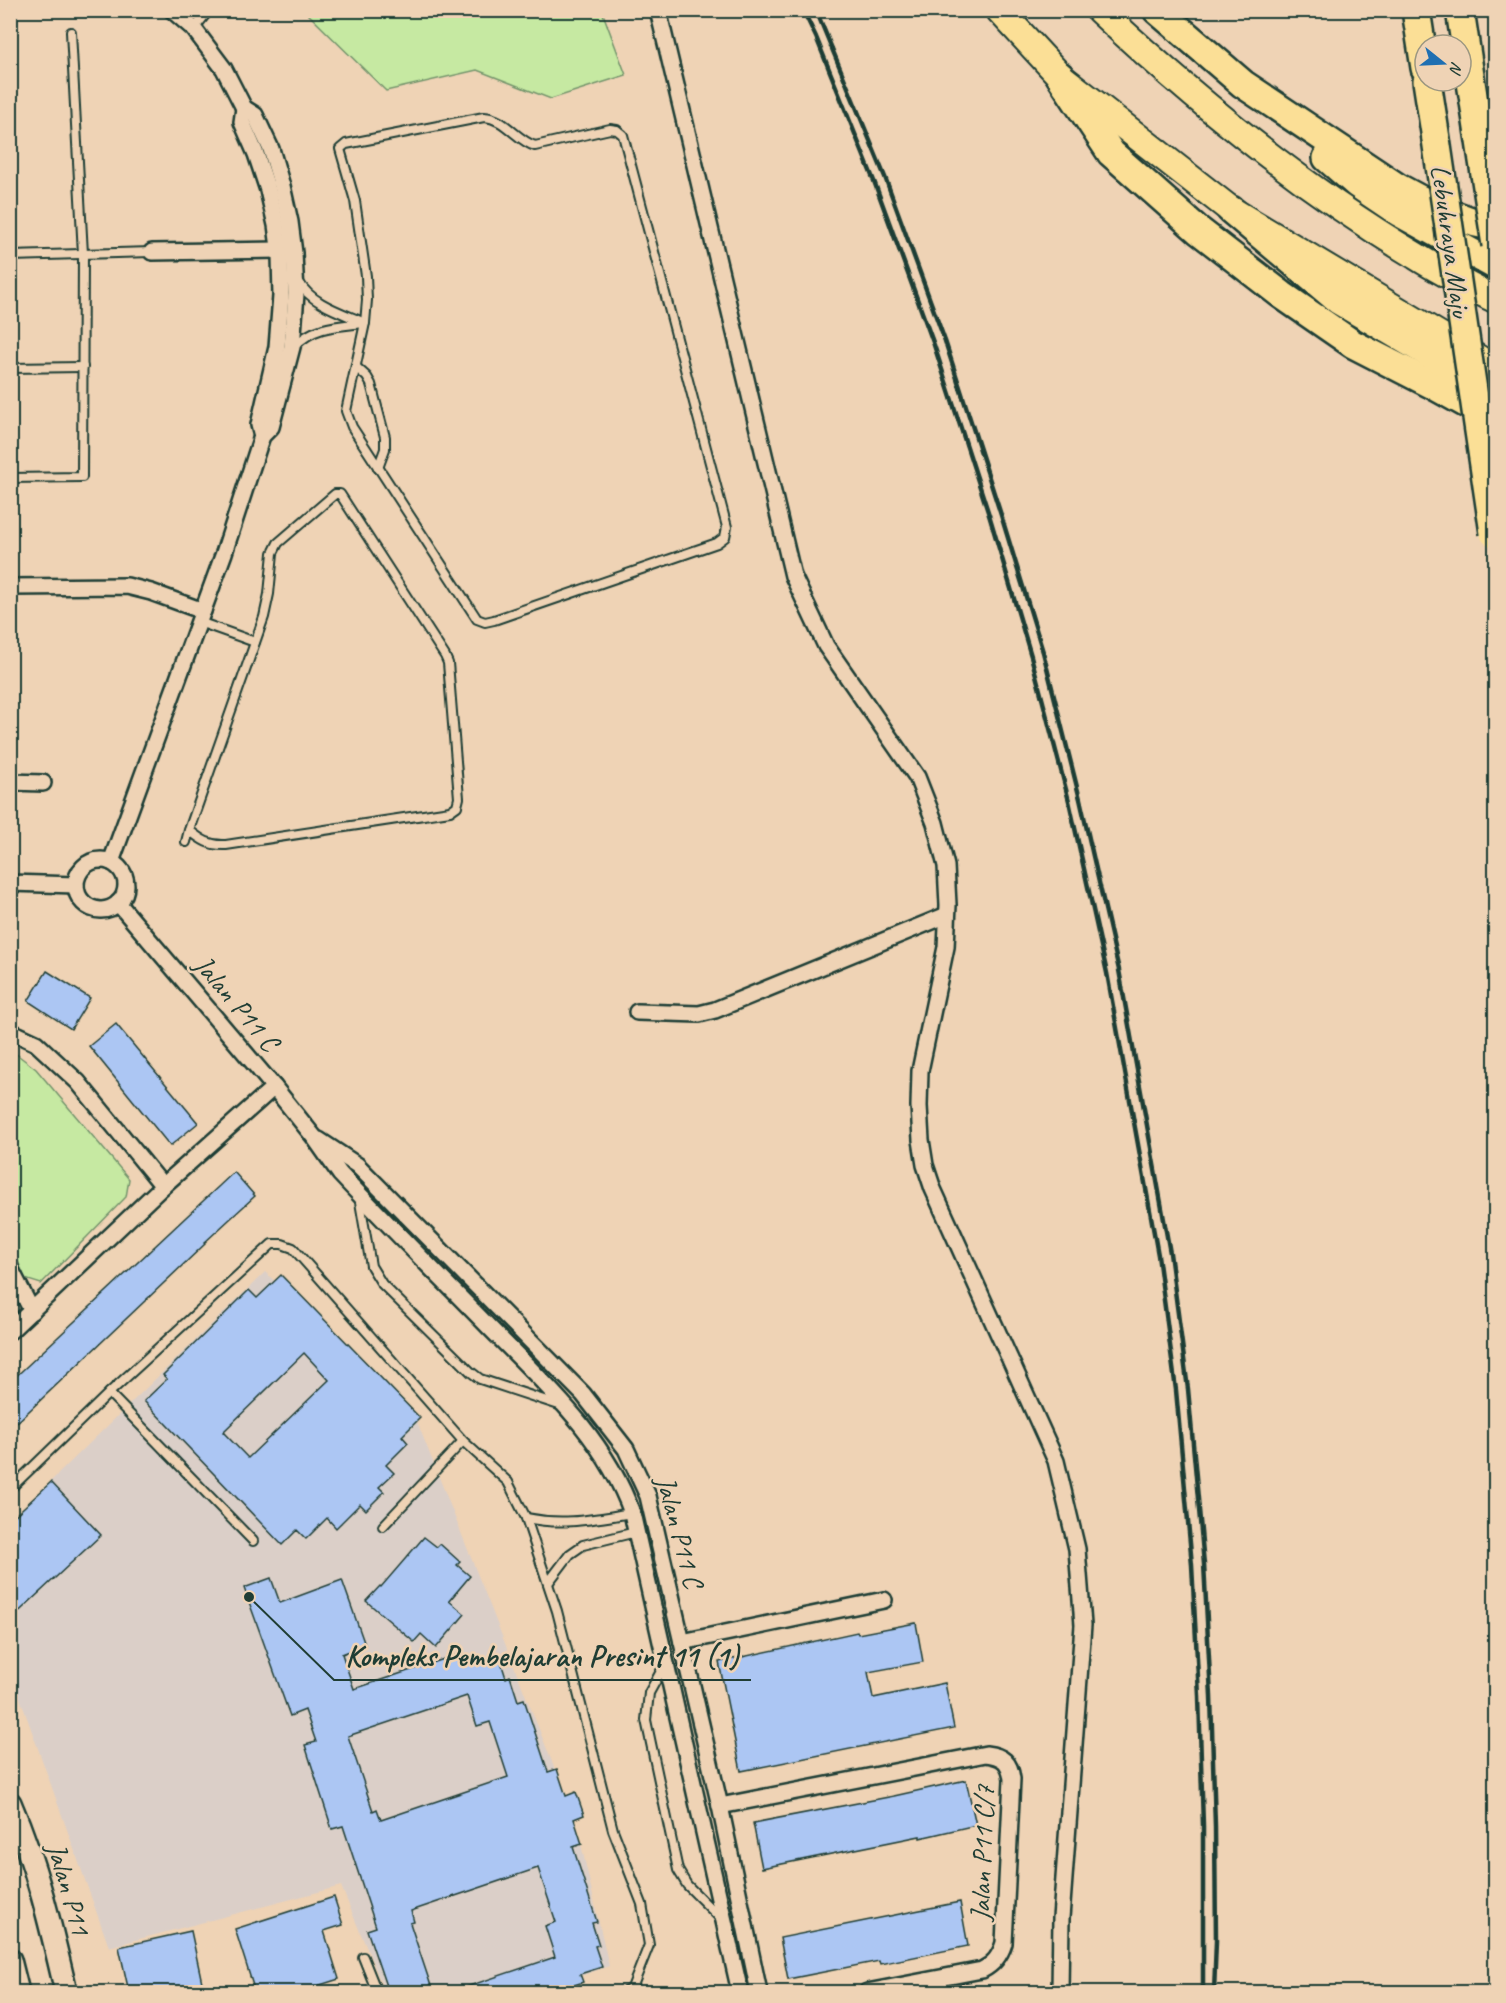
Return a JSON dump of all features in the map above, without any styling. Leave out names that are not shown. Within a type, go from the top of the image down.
[{"type":"highway","points":[[999,10],[1060,76],[1231,210],[1338,300],[1496,393]]},
{"type":"highway","points":[[1100,10],[1146,54],[1236,131],[1306,184],[1416,257],[1496,300]]},
{"type":"highway","points":[[1157,10],[1356,184],[1400,213],[1496,266]]},
{"type":"highway","points":[[1416,10],[1420,33]]},
{"type":"highway","name":"Lebuhraya Maju","points":[[1461,10],[1496,245]]},
{"type":"highway","points":[[1060,76],[1111,153],[1198,230],[1282,295],[1353,344],[1496,420]]},
{"type":"highway","points":[[1243,84],[1397,187],[1436,208],[1476,223],[1496,227]]},
{"type":"highway","name":"Lebuhraya Maju","points":[[1429,93],[1495,539]]},
{"type":"highway","points":[[1231,210],[1496,369]]},
{"type":"main road","name":"Jalan P11","points":[[10,1803],[33,1860],[45,1899],[66,1992]]},
{"type":"main road","points":[[10,1960],[18,1992]]},
{"type":"street","points":[[658,10],[793,576],[826,646],[916,777],[935,823],[946,866],[946,947],[920,1071],[919,1107],[925,1165],[933,1189],[1056,1461],[1077,1549],[1083,1626],[1061,1918],[1060,1992]]},
{"type":"street","points":[[111,862],[201,617],[262,436],[271,427],[291,351],[296,294],[291,222],[274,158],[255,115],[244,108],[224,69],[194,29],[174,11]]},
{"type":"street","points":[[244,108],[242,122],[268,190],[279,250],[281,296],[277,347],[259,425],[262,436]]},
{"type":"street","points":[[152,252],[279,250]]},
{"type":"street","points":[[10,587],[127,586],[151,592],[201,617]]},
{"type":"street","points":[[10,782],[43,783]]},
{"type":"street","points":[[95,860],[111,862],[122,872],[125,879],[124,895],[118,903],[106,909],[91,908],[79,898],[76,885],[78,875],[88,863],[95,860]]},
{"type":"street","points":[[10,883],[76,885]]},
{"type":"street","name":"Jalan P11 C","points":[[118,903],[274,1087],[340,1174],[569,1408],[608,1462],[632,1513],[740,1992]]},
{"type":"street","points":[[637,1012],[699,1014],[715,1010],[947,915]]},
{"type":"street","points":[[10,1031],[36,1043],[78,1082],[163,1186]]},
{"type":"street","points":[[10,1331],[163,1186],[274,1087]]},
{"type":"street","name":"Jalan P11 C","points":[[314,1137],[357,1165],[583,1394],[626,1449],[648,1496],[720,1806],[759,1992]]},
{"type":"street","points":[[10,1268],[32,1311]]},
{"type":"street","points":[[682,1642],[884,1600]]},
{"type":"street","name":"Jalan P11 C/7","points":[[720,1806],[986,1754],[997,1755],[1005,1760],[1010,1768],[1012,1779],[1004,1943],[1001,1953],[982,1970],[867,1992]]},
{"type":"lane","points":[[194,29],[209,10]]},
{"type":"lane","points":[[10,478],[82,477],[84,254],[71,32]]},
{"type":"lane","points":[[484,117],[493,118],[528,144],[535,146],[610,129],[617,130],[623,135],[727,527],[725,537],[717,543],[494,620],[484,622],[477,619],[352,427],[346,411],[365,323],[368,300],[364,258],[355,201],[340,149],[346,144],[484,117]]},
{"type":"lane","points":[[10,256],[152,252]]},
{"type":"lane","points":[[295,276],[302,289],[316,300],[365,323]]},
{"type":"lane","points":[[291,351],[301,339],[313,331],[365,323]]},
{"type":"lane","points":[[356,367],[367,376],[371,384],[385,437],[385,449],[378,468]]},
{"type":"lane","points":[[10,368],[83,368]]},
{"type":"lane","points":[[186,842],[189,830],[264,617],[273,553],[278,543],[335,494],[340,494],[448,663],[459,798],[457,806],[450,811],[226,846],[216,846],[202,841],[189,830]]},
{"type":"lane","points":[[201,617],[255,642]]},
{"type":"lane","points":[[358,1194],[371,1266],[382,1284],[480,1379],[569,1408]]},
{"type":"lane","points":[[10,1489],[108,1393],[272,1244],[282,1244],[293,1248],[463,1441],[508,1482],[526,1518],[557,1611],[613,1830],[642,1904],[649,1945],[632,1988],[624,1992]]},
{"type":"lane","points":[[108,1393],[253,1541]]},
{"type":"lane","points":[[383,1526],[463,1441]]},
{"type":"lane","points":[[526,1518],[565,1523],[632,1513]]},
{"type":"lane","points":[[548,1583],[570,1554],[582,1545],[636,1532]]},
{"type":"lane","points":[[665,1663],[650,1693],[646,1720],[678,1870],[687,1885],[724,1922]]},
{"type":"lane","points":[[363,1957],[377,1992]]},
{"type":"shaded area","points":[[265,1272],[414,1414],[556,1772],[580,1840],[609,1966],[535,1992],[385,1992],[341,1886],[109,1947],[11,1673],[10,1521]]},
{"type":"green space","points":[[305,11],[602,11],[626,75],[551,99],[477,70],[386,91]]},
{"type":"green space","points":[[11,1050],[36,1069],[129,1179],[126,1197],[41,1284],[25,1279],[11,1243]]},
{"type":"building","points":[[47,971],[90,998],[71,1029],[28,1001]]},
{"type":"building","points":[[116,1024],[198,1123],[170,1146],[89,1046]]},
{"type":"building","points":[[234,1172],[255,1196],[10,1429],[10,1382]]},
{"type":"building","points":[[281,1275],[420,1418],[402,1436],[408,1443],[386,1465],[394,1473],[379,1487],[384,1492],[366,1510],[360,1504],[336,1528],[327,1518],[306,1539],[297,1530],[282,1545],[144,1401],[167,1379],[163,1375],[249,1290],[257,1298]],"holes":[[[304,1353],[329,1380],[248,1458],[223,1432]]]},
{"type":"building","points":[[51,1482],[101,1535],[10,1620],[10,1520]]},
{"type":"building","points":[[424,1537],[437,1547],[440,1544],[460,1562],[457,1565],[470,1576],[449,1601],[465,1614],[436,1648],[421,1634],[414,1642],[366,1601]]},
{"type":"building","points":[[271,1578],[280,1603],[342,1580],[365,1645],[342,1654],[354,1689],[462,1653],[465,1663],[476,1659],[477,1663],[499,1656],[506,1678],[510,1676],[518,1701],[524,1699],[548,1772],[557,1769],[566,1796],[576,1792],[584,1815],[574,1819],[582,1844],[573,1847],[597,1922],[592,1923],[599,1945],[595,1946],[602,1967],[580,1974],[583,1982],[572,1986],[574,1992],[457,1992],[457,1990],[555,1957],[545,1926],[556,1922],[538,1868],[411,1911],[414,1922],[410,1923],[433,1992],[388,1992],[367,1930],[376,1927],[343,1826],[332,1829],[305,1745],[316,1742],[305,1710],[290,1716],[244,1588]],"holes":[[[467,1696],[477,1726],[490,1722],[508,1777],[381,1820],[377,1809],[373,1811],[348,1736]]]},
{"type":"building","points":[[916,1623],[923,1662],[868,1672],[873,1698],[945,1683],[954,1728],[741,1771],[719,1662],[857,1632],[858,1634]]},
{"type":"building","points":[[966,1780],[976,1825],[762,1868],[753,1823]]},
{"type":"building","points":[[334,1897],[343,1925],[324,1931],[339,1979],[298,1992],[255,1992],[235,1929]]},
{"type":"building","points":[[960,1902],[968,1946],[880,1964],[879,1961],[788,1979],[780,1938]]},
{"type":"building","points":[[191,1931],[204,1992],[129,1992],[119,1947]]},
{"type":"railway","points":[[803,10],[874,181],[934,345],[990,518],[1031,656],[1069,801],[1107,973],[1158,1255],[1176,1390],[1192,1565],[1199,1696],[1203,1826],[1203,1992]]},
{"type":"railway","points":[[816,10],[885,177],[945,341],[1001,515],[1043,652],[1080,799],[1119,970],[1170,1253],[1188,1389],[1204,1564],[1211,1696],[1215,1826],[1214,1992]]},
{"type":"place","name":"Kompleks Pembelajaran Presint 11 (1)","points":[[249,1597]]}]
